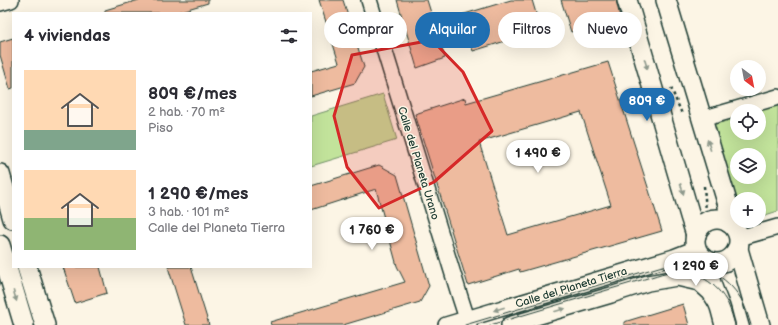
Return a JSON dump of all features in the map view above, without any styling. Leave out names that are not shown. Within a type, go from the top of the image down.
[{"type":"street","points":[[0,3],[11,0]]},
{"type":"street","name":"Calle del Planeta Urano","points":[[369,0],[468,322]]},
{"type":"street","points":[[627,0],[665,88],[690,216],[710,282],[723,317]]},
{"type":"street","points":[[666,0],[691,85],[693,119],[728,204],[735,237],[760,325]]},
{"type":"street","points":[[693,119],[778,97]]},
{"type":"street","points":[[0,174],[12,216]]},
{"type":"street","points":[[723,220],[735,237],[734,256],[722,263],[715,263],[700,248],[699,229],[710,221],[723,220]]},
{"type":"street","points":[[735,237],[778,227]]},
{"type":"street","points":[[0,245],[24,325]]},
{"type":"street","name":"Calle del Planeta Tierra","points":[[446,325],[468,322],[700,248]]},
{"type":"street","points":[[27,268],[45,325]]},
{"type":"street","name":"Calle del Planeta Tierra","points":[[509,325],[648,283],[678,278],[699,283],[710,293],[723,317]]},
{"type":"path","points":[[665,88],[691,85]]},
{"type":"path","points":[[665,88],[693,119]]},
{"type":"path","points":[[690,216],[706,211],[705,188],[703,180]]},
{"type":"highlighted area","points":[[432,40],[463,72],[492,131],[434,182],[379,208],[347,167],[334,116],[352,55]]},
{"type":"green space","points":[[383,94],[397,140],[312,166],[312,116]]},
{"type":"green space","points":[[778,104],[778,211],[766,215],[766,192],[730,192],[730,194],[709,123],[730,117],[730,140],[766,140],[766,107]]},
{"type":"building","points":[[139,0],[208,0],[208,3],[177,12],[105,12],[105,10]]},
{"type":"building","points":[[319,0],[343,0],[347,12],[324,12],[324,16]]},
{"type":"building","points":[[397,0],[427,0],[431,12],[415,12],[415,48],[442,48],[445,58],[417,68],[407,34],[407,12],[401,12]]},
{"type":"building","points":[[511,0],[532,0],[536,12],[498,12],[498,43],[490,46],[490,12],[471,12]]},
{"type":"building","points":[[561,0],[616,0],[619,12],[573,12],[573,31],[571,32]]},
{"type":"building","points":[[12,38],[12,88],[10,89],[0,55],[0,42]]},
{"type":"building","points":[[334,48],[358,48],[364,67],[355,83],[312,96],[312,71],[339,63]]},
{"type":"building","points":[[472,48],[483,48],[473,51]]},
{"type":"building","points":[[608,62],[662,231],[520,272],[519,269],[468,285],[415,114],[465,98],[466,103]],"holes":[[[581,112],[611,205],[508,235],[479,142]]]},
{"type":"building","points":[[379,165],[397,175],[429,286],[420,302],[343,325],[271,325],[270,322],[405,282],[397,266],[376,189],[312,210],[312,186]]},
{"type":"building","points":[[63,268],[100,268],[107,293],[75,303]]},
{"type":"building","points":[[168,268],[191,268],[209,325],[186,325]]},
{"type":"building","points":[[683,304],[689,325],[624,325],[624,322]]},
{"type":"tram line","points":[[465,325],[673,264],[694,265],[704,268],[721,277],[735,291],[743,302],[751,325]]},
{"type":"tram line","points":[[490,325],[669,272],[690,273],[705,279],[712,284],[728,304],[735,325]]}]
